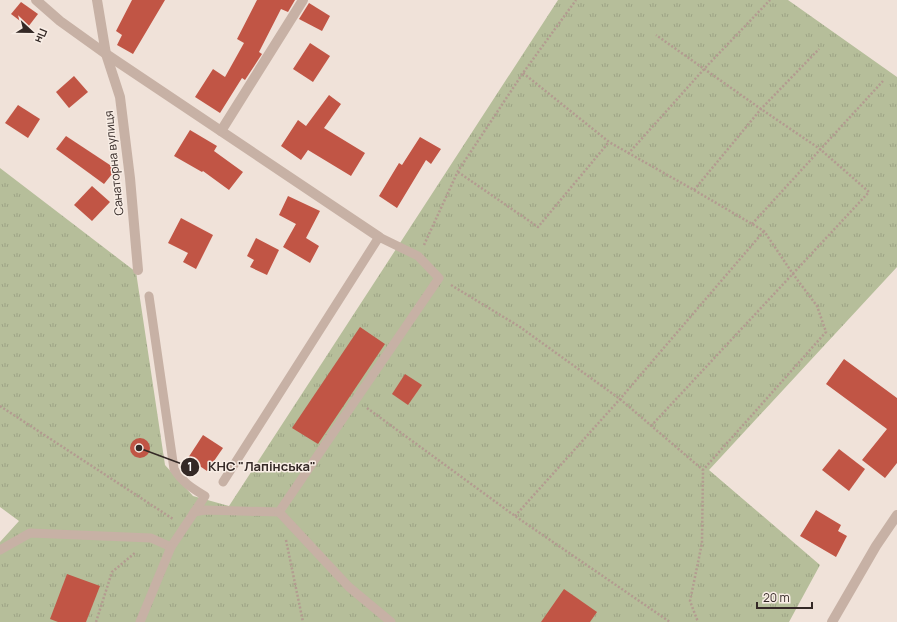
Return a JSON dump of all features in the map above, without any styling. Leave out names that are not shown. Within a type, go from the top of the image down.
[{"type":"street","points":[[36,0],[60,21],[106,54],[378,237]]},
{"type":"street","name":"Санаторна вулиця","points":[[97,0],[106,54],[120,97],[130,178],[138,270]]},
{"type":"street","points":[[221,131],[303,0]]},
{"type":"street","points":[[832,622],[876,546],[897,515]]},
{"type":"lane","points":[[222,482],[378,237],[418,256],[439,278],[279,512]]},
{"type":"lane","points":[[140,622],[171,547],[205,496],[189,487],[180,479],[174,469],[149,296]]},
{"type":"lane","points":[[194,512],[204,510],[279,512],[349,586],[391,622]]},
{"type":"lane","points":[[0,550],[30,533],[151,538],[171,547]]},
{"type":"path","points":[[418,256],[458,172],[522,73],[576,0]]},
{"type":"path","points":[[628,154],[705,68],[770,0]]},
{"type":"path","points":[[651,426],[870,192],[820,149],[656,35]]},
{"type":"path","points":[[694,190],[761,109],[819,49]]},
{"type":"path","points":[[522,73],[609,142],[764,231],[817,306],[826,332],[703,470],[702,543],[690,601],[698,622]]},
{"type":"path","points":[[752,224],[883,81]]},
{"type":"path","points":[[458,172],[538,227],[609,142]]},
{"type":"path","points":[[515,516],[620,399],[764,231]]},
{"type":"path","points":[[439,278],[520,327],[620,399],[703,470]]},
{"type":"path","points":[[356,400],[515,516],[670,622]]},
{"type":"path","points":[[0,406],[157,510],[185,526]]},
{"type":"path","points":[[279,512],[304,622]]},
{"type":"path","points":[[96,622],[112,572],[151,538]]},
{"type":"green space","points":[[558,0],[788,0],[897,77],[897,267],[709,470],[820,565],[789,622],[0,622],[0,542],[19,521],[0,507],[0,168],[136,272],[165,465],[193,496],[229,506]]},
{"type":"building","points":[[132,0],[165,0],[133,54],[117,45],[122,35],[116,31]]},
{"type":"building","points":[[257,0],[295,0],[288,12],[281,9],[259,52],[262,54],[245,80],[242,78],[220,113],[195,97],[213,69],[225,77],[244,43],[237,39]]},
{"type":"building","points":[[21,2],[38,14],[28,27],[11,14]]},
{"type":"building","points":[[309,3],[330,16],[322,31],[299,19]]},
{"type":"building","points":[[310,43],[330,56],[313,82],[293,69]]},
{"type":"building","points":[[74,76],[88,92],[69,108],[56,92]]},
{"type":"building","points":[[329,95],[341,104],[324,128],[365,153],[351,176],[308,150],[301,160],[281,146],[298,120],[306,126]]},
{"type":"building","points":[[18,105],[40,119],[28,138],[5,123]]},
{"type":"building","points":[[190,130],[217,146],[214,151],[243,172],[229,190],[203,171],[202,172],[174,156]]},
{"type":"building","points":[[66,136],[116,169],[104,184],[56,149]]},
{"type":"building","points":[[420,137],[441,149],[431,164],[426,160],[397,208],[379,196],[399,163],[402,165]]},
{"type":"building","points":[[92,186],[110,202],[92,221],[74,205]]},
{"type":"building","points":[[288,196],[320,211],[306,238],[319,246],[310,263],[283,247],[296,224],[279,215]]},
{"type":"building","points":[[181,218],[213,235],[196,269],[183,262],[188,253],[168,243]]},
{"type":"building","points":[[256,238],[279,250],[267,275],[250,267],[254,260],[247,256]]},
{"type":"building","points":[[360,327],[385,344],[318,444],[292,428]]},
{"type":"building","points":[[844,359],[897,398],[897,463],[885,478],[862,460],[887,429],[826,384]]},
{"type":"building","points":[[405,374],[422,385],[408,405],[392,394]]},
{"type":"building","points":[[203,435],[223,448],[207,471],[188,458]]},
{"type":"building","points":[[136,438],[144,438],[150,444],[150,452],[144,458],[136,458],[130,452],[130,444]]},
{"type":"building","points":[[839,449],[865,469],[849,491],[822,470]]},
{"type":"building","points":[[816,510],[841,525],[838,531],[847,536],[836,557],[800,536]]},
{"type":"building","points":[[67,574],[100,586],[86,622],[58,622],[50,619]]},
{"type":"building","points":[[564,589],[597,612],[590,622],[541,622]]},
{"type":"place","name":"КНС \"Лапінська\"","points":[[139,448]]}]
